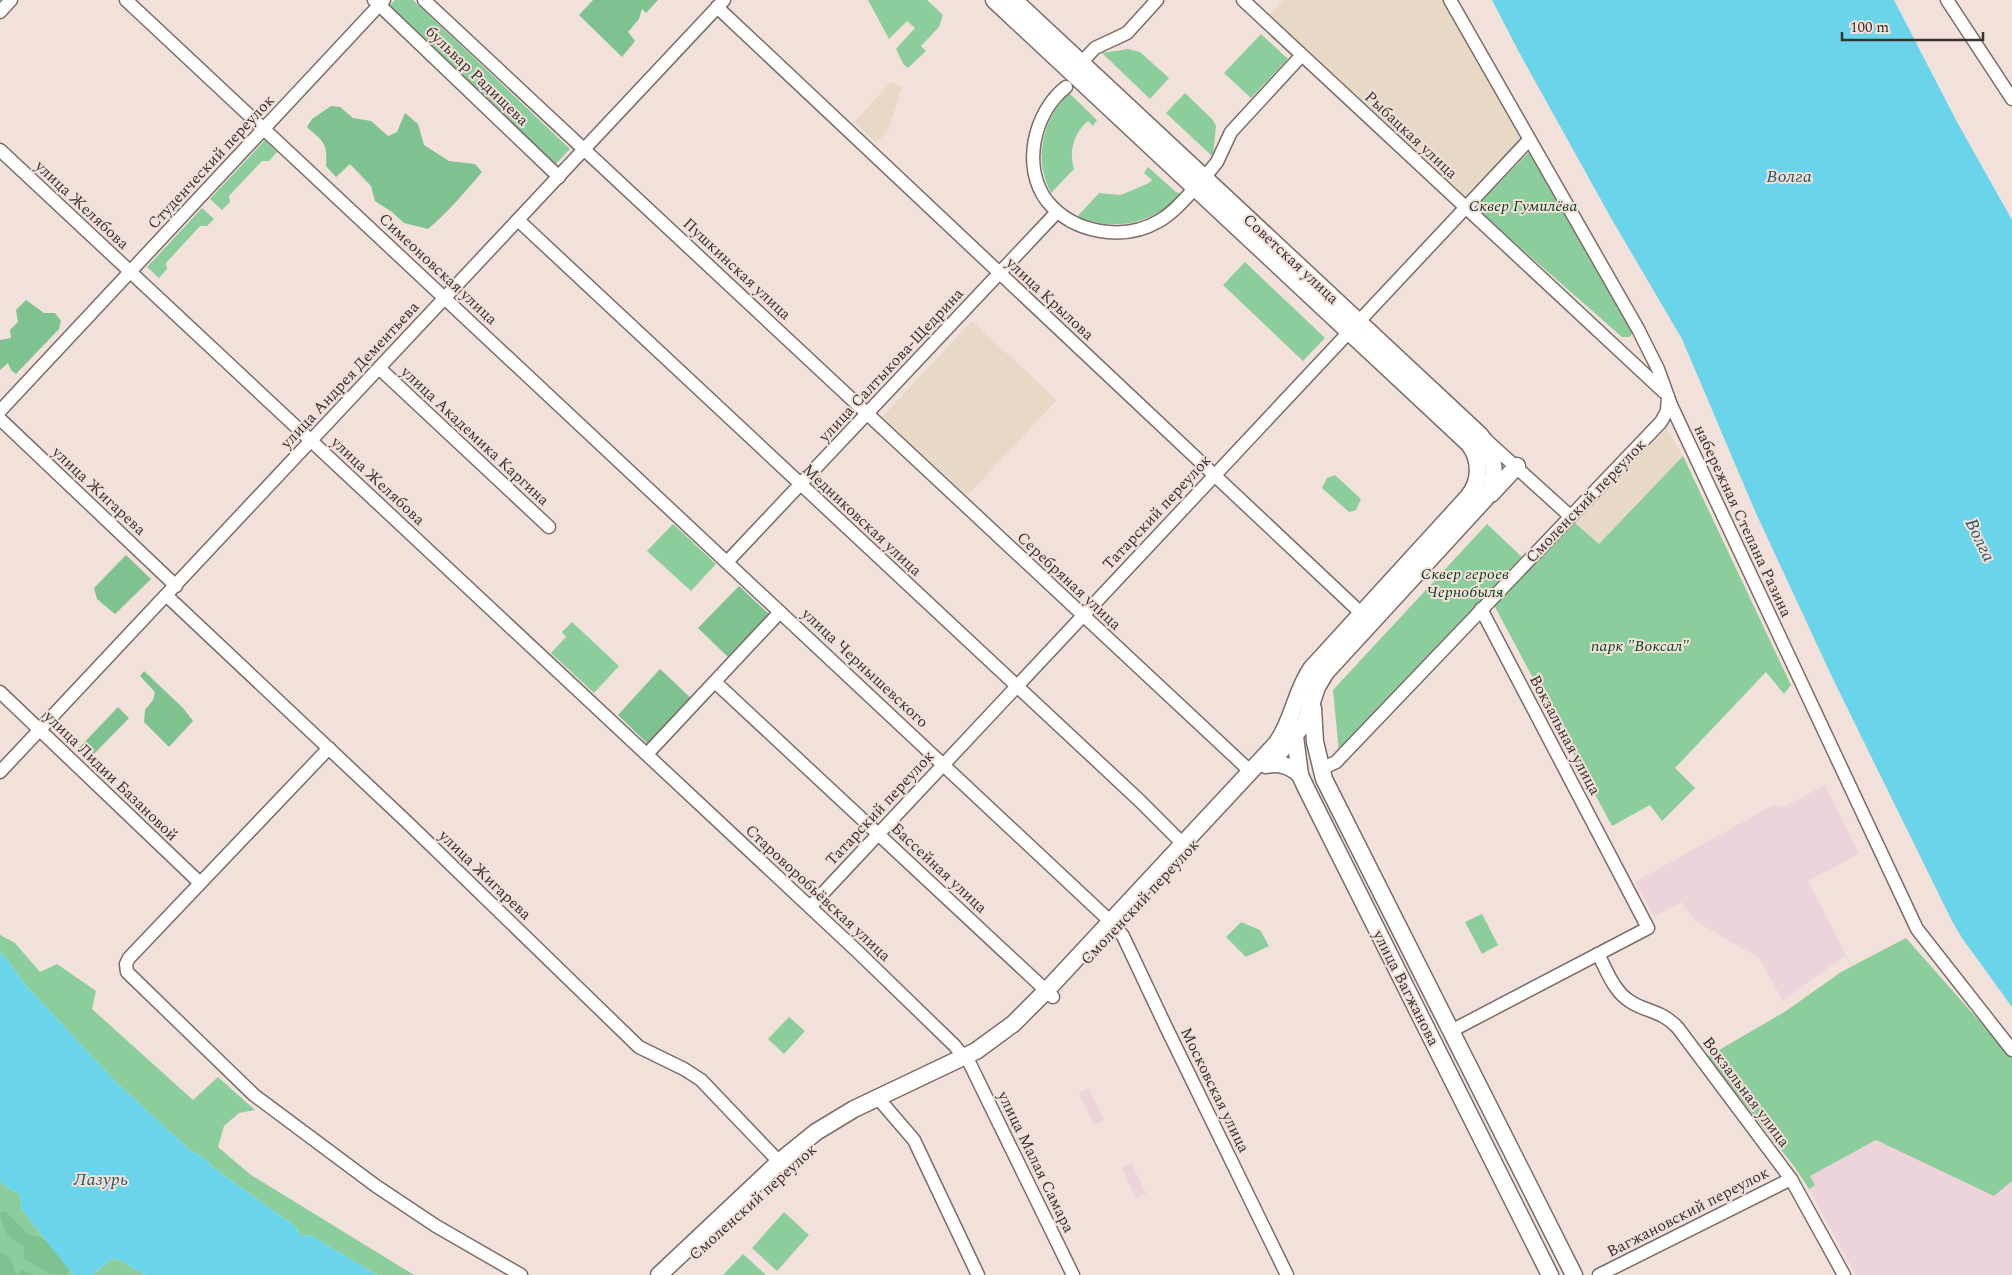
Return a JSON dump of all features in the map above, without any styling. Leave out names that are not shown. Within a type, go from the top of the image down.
[{"type":"main road","name":"Советская улица","points":[[994,0],[1180,173],[1200,183]]},
{"type":"main road","name":"Советская улица","points":[[1014,0],[1075,76],[1102,82],[1200,183],[1475,439]]},
{"type":"main road","points":[[1475,439],[1490,449],[1494,466],[1492,484],[1482,503]]},
{"type":"main road","name":"Смоленский переулок","points":[[659,1275],[828,1124],[967,1060],[1050,994],[1258,766],[1283,733],[1298,692],[1311,669],[1360,612],[1470,495],[1476,482],[1478,469],[1475,439]]},
{"type":"main road","points":[[1295,736],[1306,719],[1317,687],[1326,672],[1517,466]]},
{"type":"main road","name":"улица Вагжанова","points":[[1298,692],[1294,716],[1295,736],[1289,752],[1550,1275]]},
{"type":"main road","name":"улица Вагжанова","points":[[1313,700],[1315,742],[1323,774],[1574,1275]]},
{"type":"main road","points":[[1289,752],[1312,765],[1323,774]]},
{"type":"main road","name":"Смоленский переулок","points":[[1114,925],[1183,844],[1258,766],[1289,752]]},
{"type":"main road","points":[[1258,766],[1276,764],[1286,766],[1300,776]]},
{"type":"main road","name":"Смоленский переулок","points":[[674,1275],[782,1165]]},
{"type":"street","points":[[0,12],[11,0]]},
{"type":"street","name":"Симеоновская улица","points":[[126,0],[727,562]]},
{"type":"street","name":"бульвар Радищева","points":[[424,0],[584,149]]},
{"type":"street","points":[[1156,0],[1127,33],[1095,48],[1075,76],[1046,110],[1036,133],[1034,168],[1038,184],[1046,199],[1058,212],[1079,224],[1095,230],[1128,232],[1152,225],[1166,217],[1200,183],[1217,162],[1230,132],[1302,55]]},
{"type":"street","name":"набережная Степана Разина","points":[[1450,0],[1528,140],[1638,329],[1917,929],[2012,1050]]},
{"type":"street","points":[[1947,0],[2012,99]]},
{"type":"street","name":"Студенческий переулок","points":[[0,411],[264,129],[379,2]]},
{"type":"street","name":"бульвар Радищева","points":[[379,2],[559,176]]},
{"type":"street","name":"Рыбацкая улица","points":[[1248,2],[1302,55],[1668,395]]},
{"type":"street","name":"улица Андрея Дементьева","points":[[0,772],[720,4]]},
{"type":"street","name":"улица Крылова","points":[[720,4],[999,273],[1360,612]]},
{"type":"street","name":"Татарский переулок","points":[[810,907],[1528,140]]},
{"type":"street","name":"Пушкинская улица","points":[[584,149],[867,413]]},
{"type":"street","name":"улица Желябова","points":[[0,150],[647,754]]},
{"type":"street","name":"улица Салтыкова-Щедрина","points":[[727,562],[1058,212]]},
{"type":"street","name":"Медниковская улица","points":[[518,220],[1017,686],[1183,844]]},
{"type":"street","name":"улица Академика Каргина","points":[[379,368],[549,527]]},
{"type":"street","name":"Смоленский переулок","points":[[1323,774],[1661,422],[1668,411],[1668,395]]},
{"type":"street","name":"Серебряная улица","points":[[867,413],[1178,705],[1258,766]]},
{"type":"street","name":"улица Жигарева","points":[[0,419],[176,586]]},
{"type":"street","name":"Советская улица","points":[[1475,439],[1517,466],[1570,516]]},
{"type":"street","name":"улица Чернышевского","points":[[727,562],[1114,925]]},
{"type":"street","name":"улица Жигарева","points":[[167,596],[329,748],[640,1047],[684,1069],[701,1080],[782,1165]]},
{"type":"street","name":"Вокзальная улица","points":[[1481,609],[1648,928],[1598,954],[1615,987],[1623,996],[1636,1005],[1663,1016],[1678,1028],[1791,1179],[1844,1275]]},
{"type":"street","points":[[647,754],[780,612]]},
{"type":"street","name":"Бассейная улица","points":[[715,682],[1050,994]]},
{"type":"street","name":"улица Лидии Базановой","points":[[0,692],[200,883]]},
{"type":"street","points":[[329,748],[128,960],[126,966],[128,974],[254,1095],[384,1191],[436,1226],[521,1275]]},
{"type":"street","name":"Староворобьёвская улица","points":[[647,754],[810,907],[967,1060]]},
{"type":"street","name":"Московская улица","points":[[1114,925],[1123,936],[1287,1275]]},
{"type":"street","points":[[1451,1030],[1598,954]]},
{"type":"street","name":"улица Малая Самара","points":[[967,1060],[1073,1275]]},
{"type":"street","points":[[880,1101],[914,1140],[978,1275]]},
{"type":"street","name":"Вагжановский переулок","points":[[1599,1275],[1791,1179]]},
{"type":"shaded area","points":[[1283,0],[1446,0],[1525,142],[1466,203],[1268,16]]},
{"type":"shaded area","points":[[891,82],[902,87],[888,130],[876,143],[854,122]]},
{"type":"shaded area","points":[[972,321],[1057,400],[967,496],[882,417]]},
{"type":"shaded area","points":[[1667,429],[1683,456],[1599,544],[1574,522]]},
{"type":"shaded area","points":[[1825,785],[1859,854],[1808,881],[1846,955],[1783,1001],[1759,958],[1695,921],[1681,902],[1654,917],[1635,882],[1773,805],[1782,808]]},
{"type":"shaded area","points":[[1089,1088],[1104,1121],[1094,1125],[1079,1093]]},
{"type":"shaded area","points":[[1876,1140],[1994,1195],[2012,1181],[2012,1275],[1856,1275],[1809,1189],[1815,1185],[1809,1176]]},
{"type":"shaded area","points":[[1132,1164],[1146,1194],[1136,1199],[1122,1168]]},
{"type":"green space","points":[[395,0],[413,0],[570,149],[554,166],[389,6]]},
{"type":"green space","points":[[593,0],[658,0],[646,13],[642,9],[639,19],[628,32],[635,41],[622,57],[579,15]]},
{"type":"green space","points":[[868,0],[927,0],[943,15],[939,27],[921,46],[926,51],[908,68],[904,65],[896,49],[915,28],[907,21],[889,39]]},
{"type":"green space","points":[[1261,34],[1288,59],[1251,98],[1224,73]]},
{"type":"green space","points":[[1128,49],[1140,52],[1169,78],[1150,99],[1102,53]]},
{"type":"green space","points":[[1069,93],[1097,120],[1093,126],[1088,121],[1079,131],[1072,149],[1074,169],[1051,193],[1042,167],[1043,140],[1052,115]]},
{"type":"green space","points":[[1185,93],[1213,120],[1216,126],[1213,157],[1166,113]]},
{"type":"green space","points":[[331,106],[340,107],[353,118],[371,121],[388,136],[397,132],[405,113],[418,124],[424,145],[449,161],[475,164],[482,172],[428,229],[404,223],[392,212],[375,201],[371,186],[350,164],[336,177],[326,166],[325,147],[307,127],[312,119]]},
{"type":"green space","points":[[265,140],[277,152],[269,161],[262,161],[229,196],[230,202],[222,210],[210,199]]},
{"type":"green space","name":"Сквер Гумилёва","points":[[1530,151],[1634,331],[1630,337],[1622,337],[1475,208]]},
{"type":"green space","points":[[1148,167],[1176,192],[1182,194],[1158,212],[1133,222],[1106,224],[1091,222],[1077,217],[1099,193],[1121,195],[1149,183],[1152,180],[1144,173]]},
{"type":"green space","points":[[202,208],[214,219],[207,226],[200,226],[166,263],[167,269],[159,278],[147,267]]},
{"type":"green space","points":[[1245,262],[1325,338],[1303,361],[1223,285]]},
{"type":"green space","points":[[26,300],[44,313],[55,313],[61,321],[59,329],[16,374],[11,370],[8,363],[0,370],[0,340],[11,338],[10,330],[18,322],[16,310]]},
{"type":"green space","name":"парк \"Воксал\"","points":[[1683,456],[1791,685],[1784,694],[1766,672],[1675,768],[1695,788],[1662,821],[1650,805],[1612,826],[1494,605],[1574,522],[1599,544]]},
{"type":"green space","points":[[1335,475],[1361,499],[1356,510],[1349,512],[1322,488],[1327,478]]},
{"type":"green space","points":[[673,524],[716,564],[691,591],[647,551]]},
{"type":"green space","name":"Сквер героев Чернобыля","points":[[1487,524],[1522,557],[1339,752],[1333,690]]},
{"type":"green space","points":[[126,555],[151,579],[115,614],[97,599],[94,588]]},
{"type":"green space","points":[[739,586],[771,616],[730,659],[698,628]]},
{"type":"green space","points":[[572,622],[619,666],[594,693],[551,653],[566,637],[562,632]]},
{"type":"green space","points":[[660,669],[694,701],[651,747],[618,715]]},
{"type":"green space","points":[[144,671],[183,708],[193,721],[169,747],[144,722],[145,710],[153,700],[155,692],[140,676]]},
{"type":"green space","points":[[118,707],[129,718],[89,759],[78,749]]},
{"type":"green space","points":[[1482,914],[1498,945],[1482,954],[1465,922]]},
{"type":"green space","points":[[1241,922],[1260,930],[1269,946],[1246,957],[1226,937]]},
{"type":"green space","points":[[0,935],[15,943],[40,972],[57,964],[96,991],[92,1009],[193,1100],[218,1077],[255,1110],[239,1113],[224,1126],[218,1147],[251,1175],[414,1275],[377,1275],[310,1235],[301,1236],[296,1227],[214,1168],[203,1157],[191,1151],[117,1083],[28,988],[0,951]]},
{"type":"green space","points":[[1906,938],[2012,1058],[2012,1181],[1994,1196],[1876,1140],[1810,1176],[1815,1185],[1809,1189],[1794,1166],[1707,1057],[1786,1011],[1841,972]]},
{"type":"green space","points":[[789,1017],[805,1031],[784,1054],[768,1039]]},
{"type":"green space","points":[[0,1181],[20,1195],[22,1210],[73,1275],[0,1275]]},
{"type":"green space","points":[[5,1211],[29,1235],[48,1242],[53,1247],[71,1269],[66,1275],[48,1273],[24,1259],[24,1245],[10,1237],[1,1220],[0,1212]]},
{"type":"green space","points":[[784,1212],[809,1235],[777,1271],[752,1248]]},
{"type":"green space","points":[[0,1252],[10,1258],[16,1274],[22,1270],[36,1275],[0,1275]]},
{"type":"green space","points":[[743,1254],[766,1275],[723,1275]]},
{"type":"green space","points":[[112,1259],[119,1260],[145,1275],[92,1275]]},
{"type":"water","name":"Волга","points":[[1492,0],[1894,0],[1957,122],[2012,220],[2012,1007],[1962,938],[1952,921],[1832,677],[1755,511],[1682,339],[1611,218]]},
{"type":"water","name":"Лазурь","points":[[0,951],[28,988],[117,1083],[191,1151],[203,1157],[214,1168],[296,1227],[301,1236],[310,1235],[377,1275],[145,1275],[119,1260],[112,1259],[92,1275],[73,1275],[22,1210],[20,1195],[0,1181]]}]
